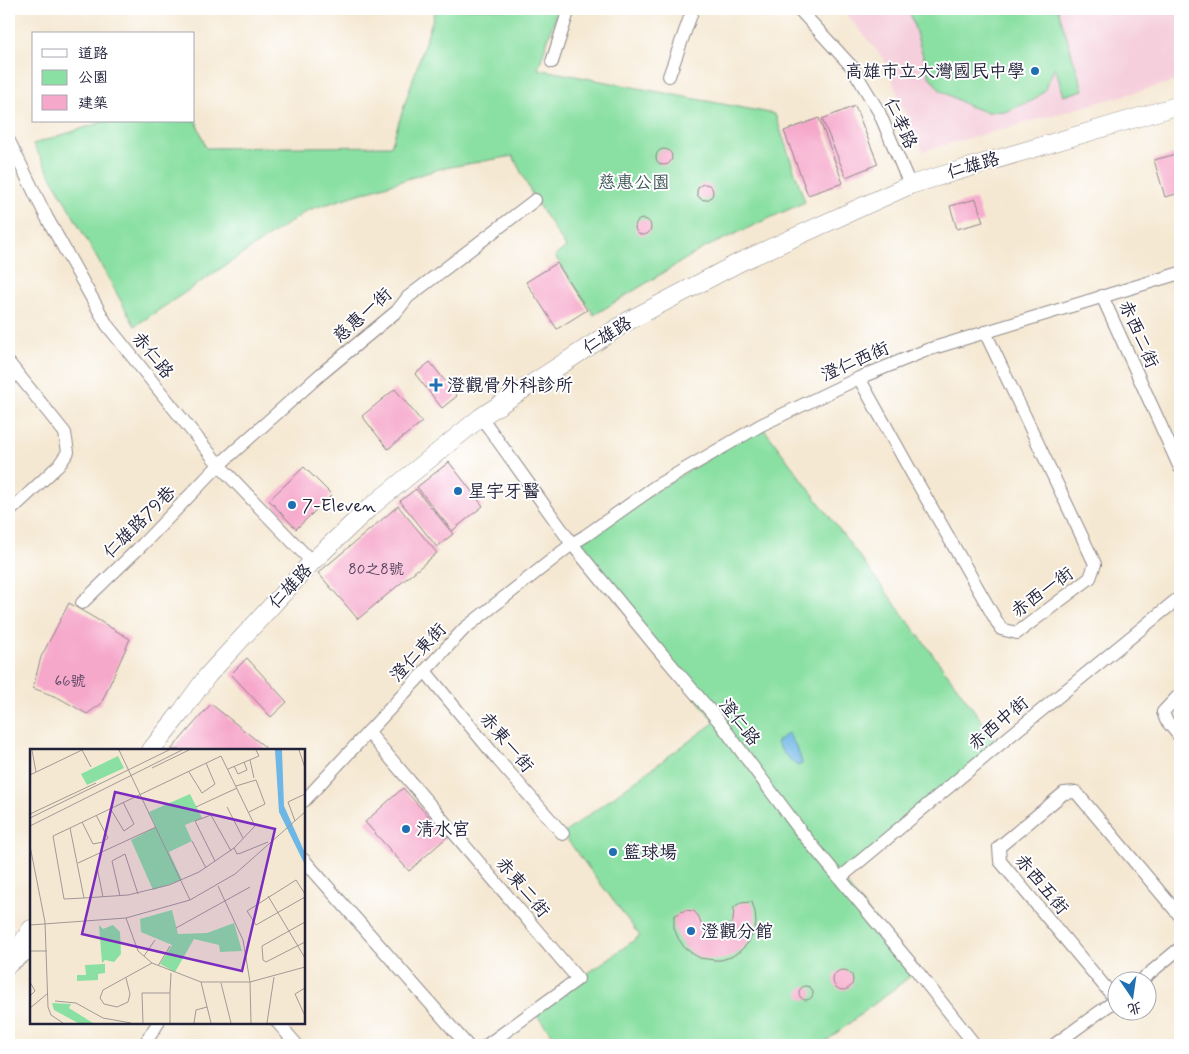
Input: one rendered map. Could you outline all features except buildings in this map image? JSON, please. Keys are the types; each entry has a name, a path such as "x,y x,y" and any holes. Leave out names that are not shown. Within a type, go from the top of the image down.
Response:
{"street":[{"path":"552,62 569,9"},
{"path":"669,76 692,9"},
{"name":"仁孝路","path":"799,9 852,67 879,112 910,185"},
{"name":"仁雄路","path":"152,749 208,675 312,562 368,510 481,417 628,320 740,262 910,185 1180,105"},
{"name":"赤仁路","path":"9,141 47,218 107,325 219,465 312,562"},
{"name":"慈惠一街","path":"219,465 321,374 397,311 408,297 535,200"},
{"name":"澄仁西街","path":"572,544 656,486 745,434 859,378 927,350 1180,273"},
{"name":"赤西二街","path":"1102,296 1180,468"},
{"name":"赤西一街","path":"859,378 1001,630 1017,633 1090,578 1095,564 984,332"},
{"path":"9,363 65,433 68,452 59,465 9,512"},
{"name":"澄仁路","path":"481,417 572,544 718,720 786,812 975,1045"},
{"name":"仁雄路79巷","path":"82,603 143,544 219,465"},
{"name":"澄仁東街","path":"305,800 464,629 572,544"},
{"name":"赤西中街","path":"840,878 1180,597"},
{"name":"赤東一街","path":"425,672 563,834"},
{"path":"1180,694 1163,712 1166,720 1180,738"},
{"name":"赤東二街","path":"368,732 578,979 487,1045"},
{"name":"赤西五街","path":"1106,988 1000,861 999,847 1064,793 1076,792 1180,916"},
{"path":"305,861 467,1045"},
{"path":"9,965 30,931"},
{"path":"1151,972 1180,948"},
{"path":"9,965 30,952"},
{"path":"1054,1045 1106,1007"},
{"path":"144,1045 157,1024"},
{"path":"279,1024 297,1045"}],"shaded area":[{"name":"高雄市立大灣國民中學","path":"842,9 1180,9 1180,80 923,151 901,104 886,62"}],"green space":[{"name":"慈惠公園","path":"436,9 558,9 538,69 775,114 805,202 702,249 594,315 555,256 566,247 535,200 513,156 439,169 308,210 135,326 33,144 103,122 195,122 195,118 206,148 391,146"},
{"path":"909,9 1058,9 1083,90 1064,96 1055,67 1044,91 1034,100 1007,111 986,112 968,106 940,90 929,76"},
{"path":"761,425 999,745 841,878 917,971 821,1045 561,1045 534,1012 640,936 563,834 715,722 572,544"}],"water":[{"path":"788,733 801,760 802,764 797,766 784,754 776,742"}],"place":[{"name":"高雄市立大灣國民中學","path":"1035,71"},
{"name":"澄觀骨外科診所","path":"436,385"},
{"name":"星宇牙醫","path":"458,491"},
{"name":"7-Eleven","path":"292,505"},
{"name":"清水宮","path":"406,829"},
{"name":"籃球場","path":"613,852"},
{"name":"澄觀分館","path":"691,931"}]}
